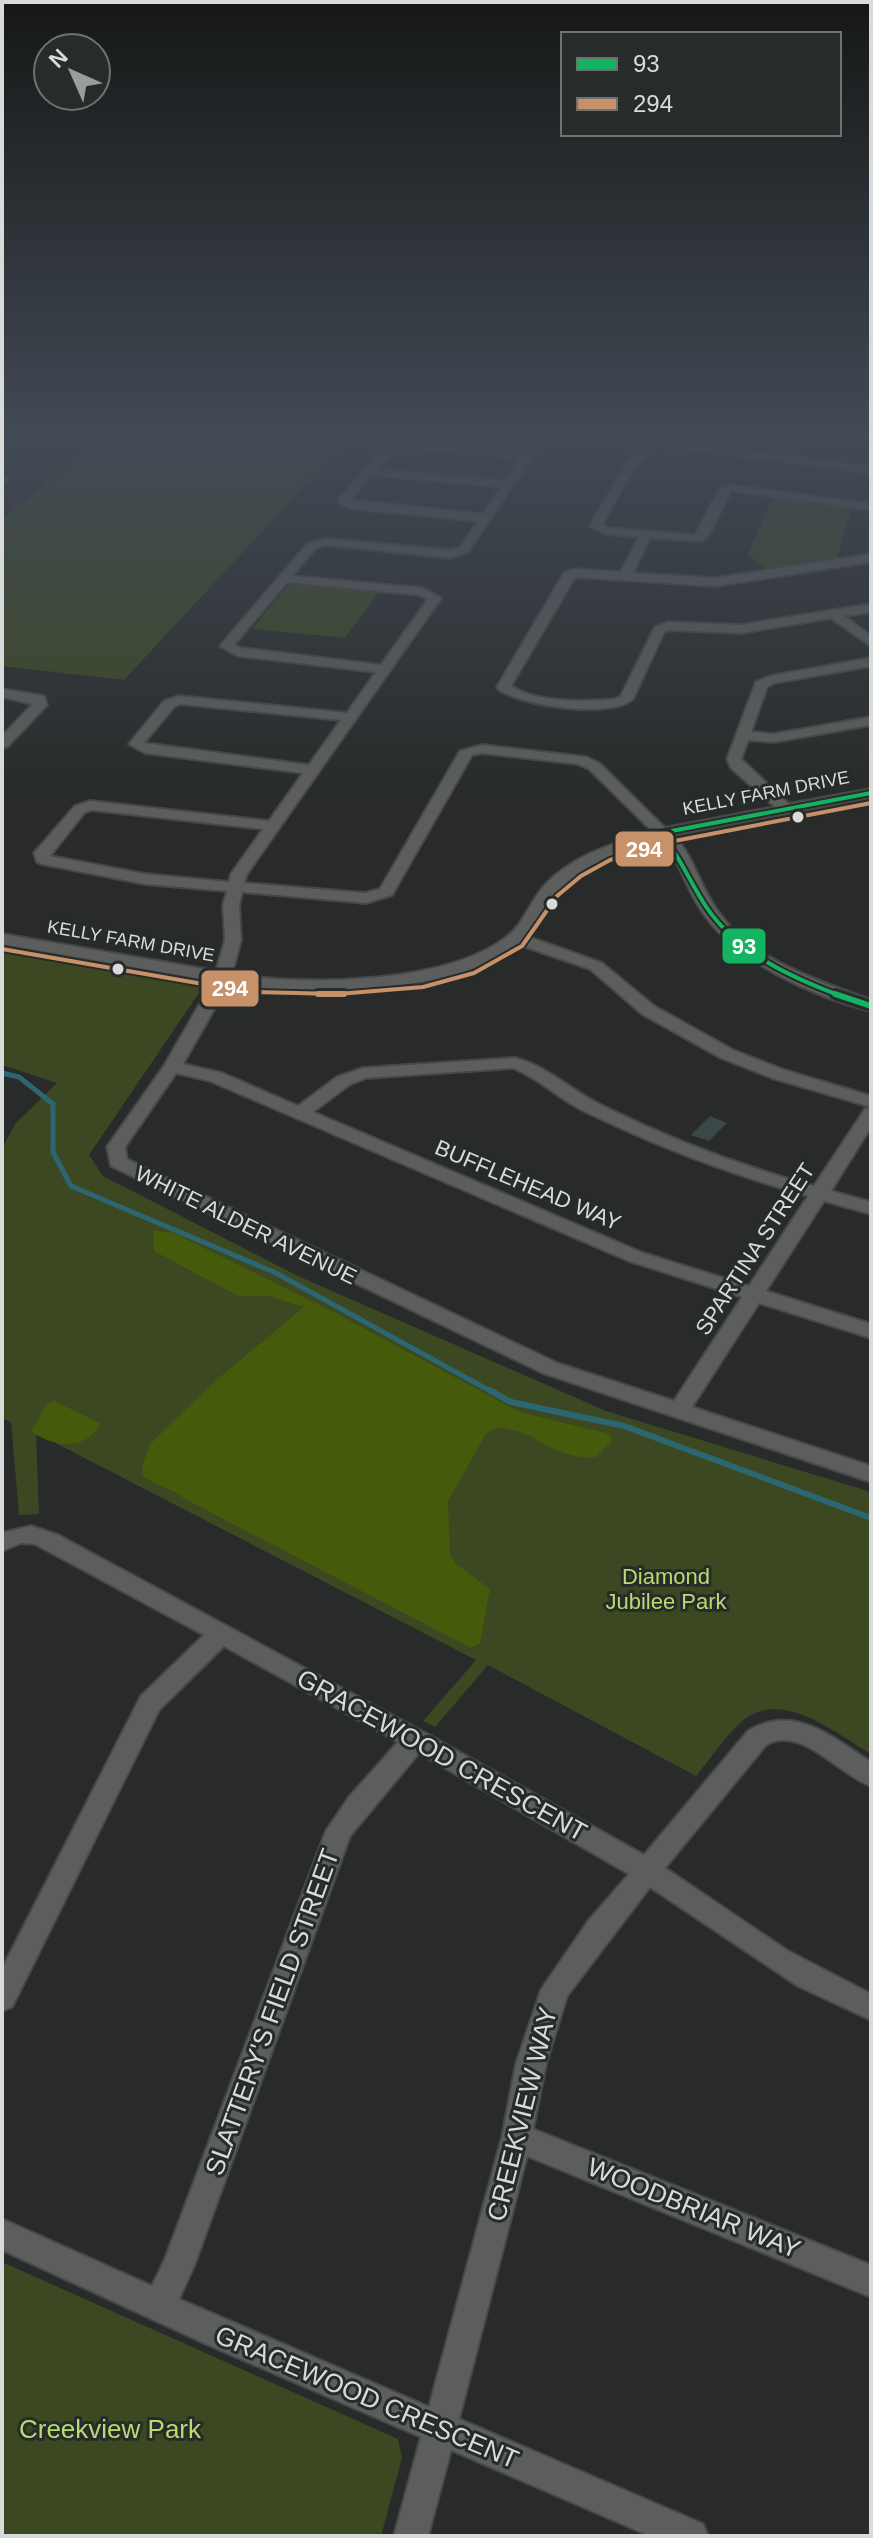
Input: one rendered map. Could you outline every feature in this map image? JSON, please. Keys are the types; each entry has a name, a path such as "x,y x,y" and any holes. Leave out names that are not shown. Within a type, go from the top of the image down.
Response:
{"street":[{"path":"298,557 226,646 230,650 383,669"},
{"path":"626,575 635,557"},
{"path":"871,558 715,582 582,571 568,576 504,687 507,692 531,698 621,704 659,630 683,626 728,630 871,608"},
{"name":"WHITE ALDER AVENUE","path":"281,578 433,595 434,601 239,874 231,905 233,940 224,978 172,1067 116,1147 118,1162 524,1357 574,1378 871,1474"},
{"path":"833,614 871,642"},
{"path":"786,809 736,765 734,759 761,685 770,680 871,662"},
{"path":"2,693 39,699 40,705 2,744"},
{"path":"313,770 145,749 136,744 169,704 179,700 351,717"},
{"path":"743,735 774,738 871,721"},
{"path":"275,826 90,805 80,809 42,853 42,859 47,863 145,879 366,898 381,896 464,753 475,749 588,762 661,833 686,864 709,911 733,940 797,978 871,1006"},
{"name":"KELLY FARM DRIVE","path":"2,939 224,978 296,985 421,977 470,964 516,938 550,889 575,868 606,851 661,833 871,793"},
{"path":"516,938 596,966 648,1010 727,1054 778,1074 871,1102"},
{"path":"300,1113 343,1081 363,1073 515,1063 530,1069 580,1102 656,1139 742,1172 871,1208"},
{"name":"BUFFLEHEAD WAY","path":"172,1067 216,1077 636,1257 871,1331"},
{"name":"SPARTINA STREET","path":"679,1411 871,1113"},
{"name":"GRACEWOOD CRESCENT","path":"2,1543 15,1535 39,1535 222,1633 648,1871 732,1930 832,1992 871,2007"},
{"path":"2,1998 150,1703 222,1633"},
{"name":"CREEKVIEW WAY","path":"411,2536 517,2137 531,2064 555,1990 757,1738 779,1728 794,1731 871,1775"},
{"name":"SLATTERY'S FIELD STREET","path":"160,2304 178,2266 339,1831 415,1740"},
{"name":"WOODBRIAR WAY","path":"517,2137 871,2281"},
{"name":"GRACEWOOD CRESCENT","path":"2,2234 160,2304 215,2332 691,2536"}],"green space":[{"path":"2,557 238,557 124,680 2,666"},
{"path":"750,557 837,557 836,561 768,571"},
{"path":"290,583 379,592 345,638 252,629"},
{"name":"Diamond Jubilee Park","path":"2,951 203,987 89,1155 103,1176 298,1276 606,1411 871,1492 871,1754 807,1717 772,1709 756,1713 740,1723 696,1776 488,1665 435,1727 423,1721 476,1660 36,1433 39,1514 19,1515 11,1422 2,1418 2,1148 16,1123 57,1083 2,1065"},
{"path":"153,1230 174,1233 326,1308 520,1412 610,1434 612,1441 596,1457 578,1457 526,1434 498,1427 486,1434 448,1501 450,1555 455,1563 490,1589 480,1643 471,1648 143,1476 142,1467 150,1444 214,1382 304,1307 268,1296 238,1296 154,1251"},
{"path":"54,1401 100,1423 87,1439 68,1444 49,1441 31,1431 47,1404"},
{"name":"Creekview Park","path":"2,2262 398,2439 402,2458 381,2536 2,2536"}],"building":[{"path":"710,1116 727,1123 709,1141 691,1135"}],"waterway":[{"path":"2,1073 19,1077 53,1104 53,1152 71,1186 276,1273 492,1392"},
{"path":"489,1390 511,1402 624,1426 871,1518"}],"transit line":[{"name":"93","path":"661,833 871,793"},
{"name":"294","path":"2,949 249,992 338,994 423,987 474,973 522,946 557,896 581,876 610,860 664,843 871,803"},
{"name":"93","path":"661,833 675,851 709,911 743,945 782,971 871,1006"}]}
